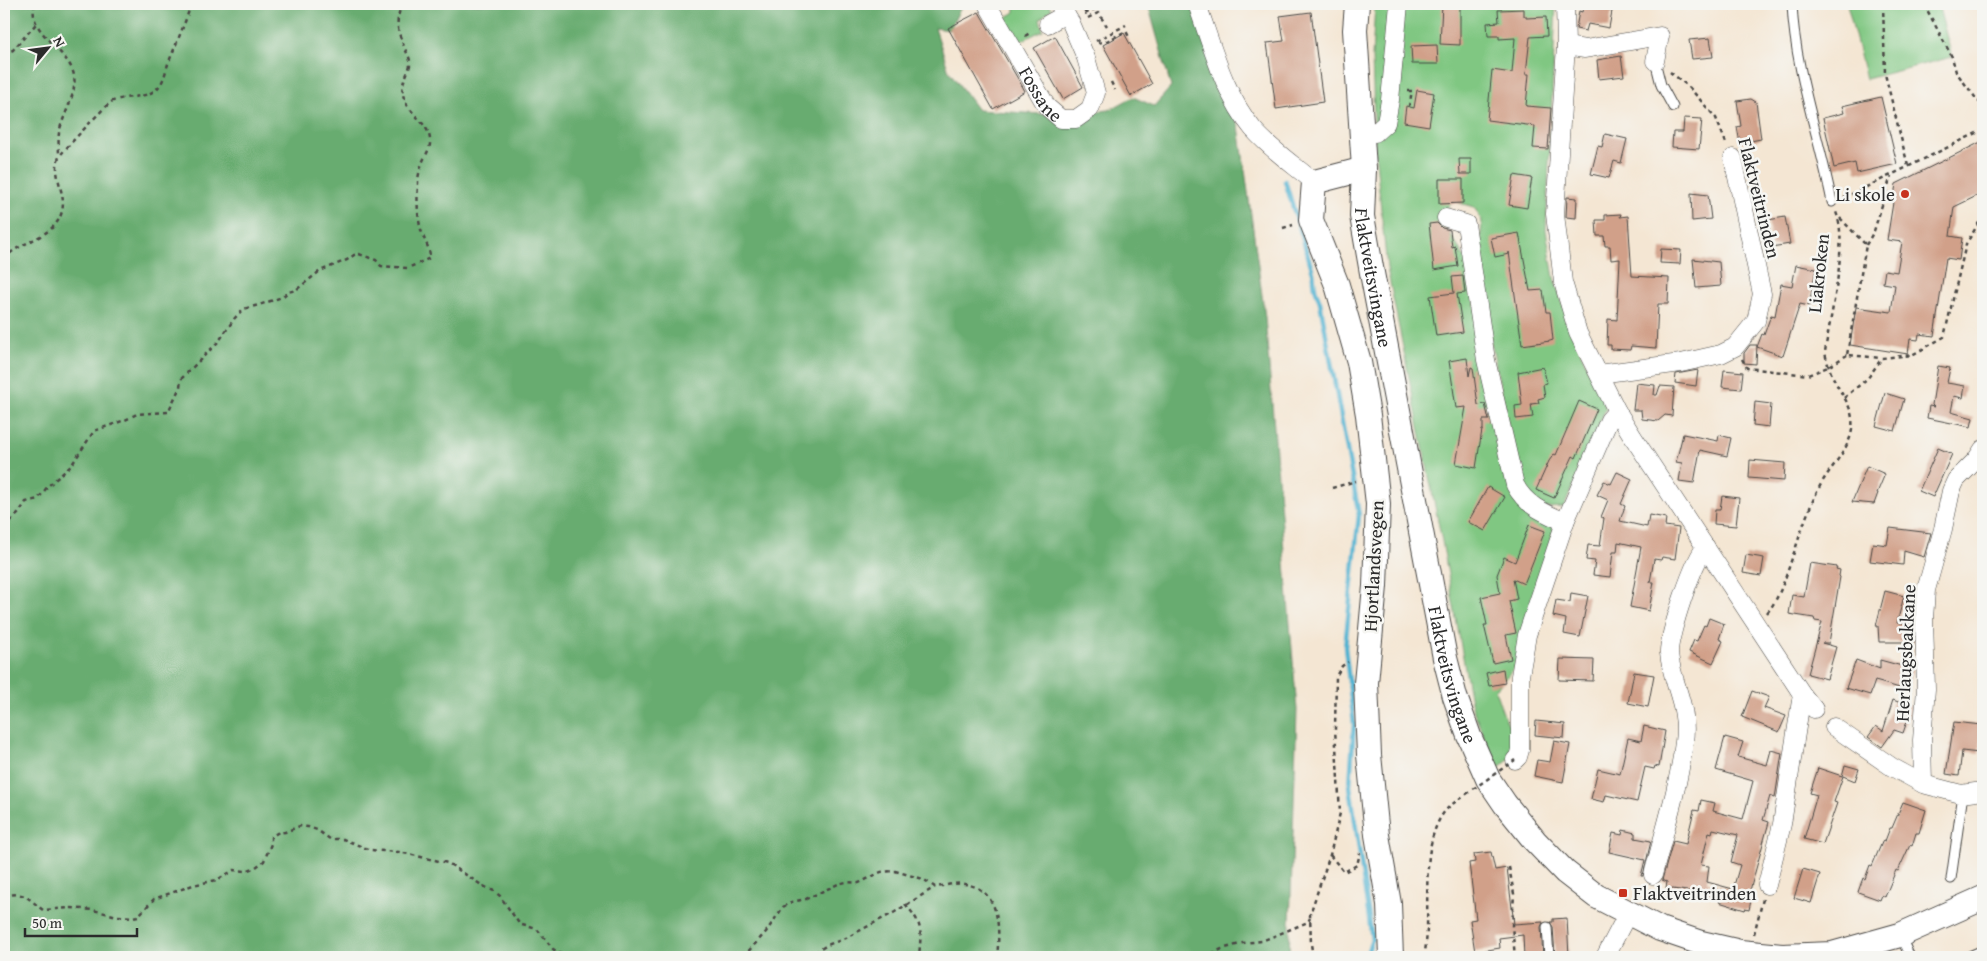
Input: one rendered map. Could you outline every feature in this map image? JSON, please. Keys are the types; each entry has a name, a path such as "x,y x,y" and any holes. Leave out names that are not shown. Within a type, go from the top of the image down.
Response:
{"main road":[{"name":"Flaktveitsvingane","path":"1357,4 1355,30 1364,169 1362,216 1445,658 1454,697 1488,779 1505,804 1529,834 1565,872 1596,896 1634,917 1679,936 1701,943 1750,953 1782,956 1832,954 1900,934 1983,898"},
{"path":"1314,182 1364,169"},
{"name":"Hjortlandsvegen","path":"1314,182 1311,220 1339,293 1359,362 1368,415 1378,504 1366,683 1369,754 1377,835 1389,904 1391,957"}],"street":[{"name":"Fossane","path":"987,4 1047,107 1061,119 1076,119 1090,109 1096,93 1071,15"},
{"path":"1197,4 1218,64 1234,102 1254,129 1314,182"},
{"path":"1375,134 1386,123 1399,4"},
{"path":"1565,4 1566,46 1555,214 1563,282 1578,333 1617,411 1756,626 1814,709"},
{"path":"1048,24 1071,15"},
{"path":"1566,46 1585,49 1660,36 1655,60"},
{"name":"Flaktveitrinden","path":"1599,374 1682,363 1721,354 1735,347 1756,321 1762,294 1733,158"},
{"path":"1446,218 1466,224 1486,360 1515,485 1520,494 1535,508 1565,522"},
{"path":"1515,760 1520,750 1522,659 1536,604 1565,522 1609,420 1617,411"},
{"name":"Herlaugsbakkane","path":"1923,784 1922,740 1926,689 1924,619 1926,590 1943,529 1951,491 1956,480 1976,460 1983,449"},
{"path":"1653,875 1681,762 1686,726 1683,704 1671,665 1669,645 1689,580 1697,561 1706,547"},
{"path":"1767,885 1782,824 1802,694"},
{"path":"1834,727 1892,767 1923,784 1963,794 1983,791"},
{"path":"1605,957 1634,917"}],"lane":[{"path":"1792,4 1794,31 1805,92 1823,158 1832,202"},
{"path":"1655,60 1661,85 1673,107"},
{"path":"1951,879 1963,794"},
{"path":"1547,927 1549,957"},
{"path":"1900,934 1910,957"},
{"path":"1967,957 1983,950"}],"path":[{"path":"4,259 10,251 20,245 40,238 51,229 60,217 62,202 57,176 59,133 74,85 72,69 36,24 33,9 35,4"},
{"path":"59,157 110,102 148,94 160,86 191,4"},
{"path":"4,527 18,514 26,502 38,499 48,486 70,466 94,431 126,420 137,414 168,412 180,387 181,379 194,364 220,341 234,318 243,309 282,297 288,292 296,290 320,271 347,260 354,255 358,254 376,260 381,266 408,268 430,258 430,249 422,234 419,220 418,184 419,171 429,150 430,140 423,125 404,100 402,89 405,75 410,66 410,59 397,26 402,4"},
{"path":"1071,15 1104,4"},
{"path":"1882,4 1885,74 1908,166"},
{"path":"1924,4 1952,57 1956,72 1978,101 1983,104"},
{"path":"1071,15 1098,13 1106,26"},
{"path":"4,54 13,50 36,24"},
{"path":"1096,42 1126,26"},
{"path":"1091,46 1107,41 1126,31 1130,39"},
{"name":"Flaktveitrinden","path":"1655,60 1688,86 1716,118 1733,158"},
{"path":"1110,81 1115,90"},
{"path":"1832,202 1843,199 1983,130"},
{"path":"1847,355 1866,245 1874,231 1891,176"},
{"name":"Liakroken","path":"1756,626 1773,606 1818,488 1850,440 1852,419 1844,398 1828,367 1825,352 1840,244 1840,222 1832,202"},
{"path":"1735,347 1747,368 1808,375 1828,367 1847,355 1882,358 1912,355 1944,337 1966,244 1983,216"},
{"path":"1840,218 1866,245"},
{"path":"1844,398 1868,378 1882,358"},
{"path":"1332,488 1374,476"},
{"path":"1204,957 1243,943 1262,941 1308,922 1316,892 1330,855 1340,813 1335,702 1336,676 1342,666"},
{"path":"1424,957 1427,943 1428,877 1432,837 1445,811 1515,760"},
{"path":"4,896 15,893 25,895 43,910 71,908 93,910 133,918 138,916 154,899 194,885 216,880 234,870 246,871 256,867 264,861 271,844 271,837 277,832 285,832 300,826 317,830 330,839 343,839 370,850 399,852 448,863 482,886 494,891 500,896 518,922 537,929 553,949 564,957"},
{"path":"1330,855 1344,872 1357,865 1363,844 1377,835"},
{"path":"1510,867 1514,894 1512,926 1516,957"},
{"path":"743,957 766,932 783,907 791,902 806,899 838,884 846,882 859,883 881,872 895,871 923,879 934,887"},
{"path":"1634,917 1653,875"},
{"path":"808,957 827,944 844,939 895,912 934,887 965,884 986,893 994,904 999,939 997,957"},
{"path":"1750,953 1767,885"},
{"path":"905,904 917,917 921,927 919,957"},
{"path":"1310,914 1313,957"}],"green space":[{"path":"4,4 963,4 949,30 935,28 949,71 978,110 1058,115 1109,110 1133,97 1154,106 1171,87 1148,4 1204,4 1211,48 1239,126 1265,317 1297,710 1289,957 4,957"},
{"path":"1019,4 1048,4 1052,9 1040,19 1043,30 1015,44 1002,20 1015,12 1015,6"},
{"path":"1375,4 1556,4 1546,230 1554,278 1573,335 1606,408 1564,507 1545,508 1522,492 1478,279 1482,221 1474,207 1452,201 1441,218 1467,262 1509,485 1540,518 1554,528 1514,669 1495,690 1504,716 1513,733 1513,755 1497,769 1472,707 1442,541 1387,268 1375,151 1372,57"},
{"path":"1847,4 1938,4 1952,57 1866,79"}],"building":[{"path":"1442,4 1460,4 1460,45 1440,44"},
{"path":"1584,4 1610,4 1609,10 1612,11 1609,28 1588,24 1586,31 1576,29 1579,11 1582,12"},
{"path":"1524,9 1524,16 1526,18 1546,17 1547,36 1530,37 1526,74 1529,74 1526,106 1551,108 1548,149 1533,148 1535,126 1487,120 1492,70 1512,73 1515,38 1499,39 1499,36 1488,36 1487,23 1499,22 1498,10"},
{"path":"979,12 1025,91 993,109 948,28"},
{"path":"1311,12 1323,102 1276,109 1267,43 1284,41 1280,16"},
{"path":"1124,33 1152,84 1131,96 1103,45"},
{"path":"1055,36 1083,87 1063,99 1034,48"},
{"path":"1710,38 1713,57 1692,59 1689,40"},
{"path":"1437,45 1438,64 1412,64 1411,46"},
{"path":"1621,56 1624,76 1599,79 1597,60"},
{"path":"1417,90 1434,93 1429,126 1404,122 1406,106 1414,108"},
{"path":"1881,97 1897,164 1857,173 1855,163 1834,168 1823,118 1844,113 1842,106"},
{"path":"1751,99 1756,102 1761,139 1740,143 1737,127 1741,126 1737,101"},
{"path":"1684,118 1702,119 1699,149 1672,147 1673,132 1683,132"},
{"path":"1605,134 1627,139 1621,163 1614,161 1609,178 1591,174 1598,146 1602,147"},
{"path":"1983,141 1983,193 1954,207 1950,236 1962,238 1959,260 1946,258 1934,336 1919,334 1918,340 1910,339 1908,354 1850,345 1856,307 1891,312 1895,285 1883,283 1885,270 1897,272 1902,242 1887,240 1896,184"},
{"path":"1459,159 1471,159 1471,174 1460,174"},
{"path":"1514,175 1532,178 1527,208 1509,205"},
{"path":"1439,179 1463,179 1463,203 1439,204"},
{"path":"1691,193 1708,195 1711,219 1692,221"},
{"path":"1567,197 1577,198 1576,218 1566,217"},
{"path":"1621,214 1620,217 1628,216 1632,276 1669,278 1668,304 1658,304 1656,348 1631,346 1630,350 1611,349 1611,345 1607,345 1608,319 1617,320 1620,259 1611,260 1610,246 1605,246 1604,236 1597,236 1596,220 1605,220 1605,215"},
{"path":"1785,217 1790,244 1771,247 1768,220"},
{"path":"1437,223 1442,228 1450,230 1452,247 1455,246 1458,266 1434,270 1429,224"},
{"path":"1519,233 1530,291 1543,290 1546,312 1550,312 1553,340 1550,341 1522,345 1509,252 1509,254 1495,257 1491,238"},
{"path":"1661,249 1681,250 1680,264 1660,263"},
{"path":"1693,259 1719,262 1721,286 1696,288"},
{"path":"1796,265 1816,269 1809,306 1800,304 1783,356 1757,347 1762,334 1764,335 1771,315 1775,316 1781,284 1792,286"},
{"path":"1463,276 1465,293 1457,294 1463,332 1436,336 1430,296 1454,293 1452,277"},
{"path":"1750,345 1757,345 1756,364 1744,363 1744,353"},
{"path":"1467,358 1469,376 1471,367 1473,368 1478,405 1485,404 1489,420 1483,420 1476,468 1456,464 1466,407 1456,408 1449,361"},
{"path":"1938,366 1950,368 1947,383 1965,386 1963,398 1954,396 1951,412 1973,418 1971,427 1927,418 1929,406 1934,407 1932,405"},
{"path":"1543,367 1547,383 1543,384 1545,397 1538,399 1539,403 1531,404 1533,417 1516,419 1515,406 1522,405 1518,372"},
{"path":"1698,370 1696,386 1675,383 1676,374"},
{"path":"1724,370 1743,372 1741,389 1722,387"},
{"path":"1636,383 1655,385 1654,395 1657,395 1660,386 1674,387 1672,416 1665,415 1658,421 1642,419 1641,410 1633,410"},
{"path":"1885,393 1904,399 1895,431 1876,426"},
{"path":"1579,401 1597,409 1576,458 1573,456 1554,498 1536,490 1549,461 1554,454 1556,455"},
{"path":"1755,402 1771,404 1769,427 1753,425"},
{"path":"1683,434 1718,441 1719,435 1731,438 1727,456 1700,450 1694,483 1679,481 1682,463 1676,462"},
{"path":"1938,448 1952,454 1933,497 1919,491"},
{"path":"1750,460 1785,463 1784,481 1749,478"},
{"path":"1867,466 1885,474 1874,504 1852,502"},
{"path":"1617,472 1632,479 1621,504 1625,506 1620,521 1647,527 1649,515 1666,518 1665,526 1679,528 1675,559 1662,557 1661,560 1654,559 1650,582 1654,582 1649,611 1630,607 1641,547 1618,542 1617,552 1613,552 1610,577 1593,575 1595,561 1586,560 1588,545 1600,546 1604,518 1601,517 1608,500 1597,495 1604,481 1611,484"},
{"path":"1488,487 1505,497 1485,531 1468,522"},
{"path":"1722,496 1739,498 1736,526 1714,524 1715,510 1720,510"},
{"path":"1529,525 1545,531 1524,584 1513,579 1517,599 1509,601 1516,633 1506,635 1511,659 1493,663 1484,625 1487,625 1481,597 1500,593 1497,575 1504,557 1515,562"},
{"path":"1890,528 1931,533 1924,557 1904,551 1903,565 1870,561 1873,543 1887,545"},
{"path":"1746,555 1764,558 1761,576 1743,573"},
{"path":"1810,563 1837,567 1836,569 1840,570 1829,643 1822,643 1836,647 1827,679 1808,674 1822,622 1815,621 1814,618 1789,614 1792,595 1804,597"},
{"path":"1885,591 1904,596 1897,623 1913,623 1914,642 1879,642 1878,626 1876,626"},
{"path":"1571,593 1588,596 1580,637 1564,634 1566,619 1553,616 1556,600 1570,602"},
{"path":"1709,618 1724,624 1719,639 1723,641 1713,663 1689,652 1694,640 1697,641"},
{"path":"1560,659 1594,660 1593,681 1559,680"},
{"path":"1856,660 1880,669 1880,660 1913,669 1907,690 1875,681 1870,695 1846,688"},
{"path":"1503,669 1505,683 1489,686 1486,673"},
{"path":"1634,672 1654,675 1648,707 1628,703"},
{"path":"1752,691 1769,697 1764,708 1786,716 1779,732 1742,717"},
{"path":"1893,700 1912,707 1903,733 1894,730 1882,747 1868,737 1876,726 1883,731"},
{"path":"1536,721 1565,724 1564,738 1535,735"},
{"path":"1954,722 1982,725 1979,753 1962,751 1959,776 1946,774"},
{"path":"1644,726 1665,731 1659,767 1655,766 1654,769 1645,767 1637,802 1606,795 1604,802 1591,799 1598,769 1620,774 1628,738 1641,741"},
{"path":"1725,737 1743,742 1738,757 1767,765 1771,750 1782,753 1775,798 1770,796 1763,820 1769,822 1749,894 1752,895 1749,910 1719,902 1721,896 1666,888 1667,882 1662,880 1673,841 1686,844 1694,810 1699,811 1701,800 1715,803 1713,811 1743,819 1753,781 1716,770","holes":["1713,829 1738,835 1731,862 1740,865 1733,889 1707,882 1709,866 1701,865 1709,832 1712,833"]},
{"path":"1554,741 1570,744 1563,782 1534,776 1537,760 1550,762"},
{"path":"1845,765 1859,769 1855,781 1843,776 1834,802 1837,803 1823,844 1804,839 1817,795 1810,793 1818,768 1842,776"},
{"path":"1903,802 1926,810 1919,833 1916,833 1912,846 1910,845 1898,871 1896,870 1885,897 1882,895 1880,900 1858,892 1863,878 1865,879 1870,865 1872,866 1883,840 1885,841 1890,828 1892,828"},
{"path":"1623,830 1635,833 1635,838 1651,841 1643,876 1641,876 1645,860 1609,852 1613,833 1622,835"},
{"path":"1491,852 1495,870 1507,868 1514,924 1543,922 1541,927 1543,957 1524,957 1523,935 1499,938 1500,948 1475,952 1470,920 1476,919 1469,863 1475,862 1474,854"},
{"path":"1803,869 1820,874 1811,903 1794,898"},
{"path":"1567,918 1569,957 1555,957 1553,927 1550,922 1553,922 1553,919"}],"waterway":[{"path":"1285,181 1313,272 1315,288 1320,302 1359,515 1345,647 1354,724 1350,786 1372,939 1366,957"}],"place":[{"name":"Li skole","path":"1905,194"},
{"name":"Flaktveitrinden","path":"1623,893"}]}
